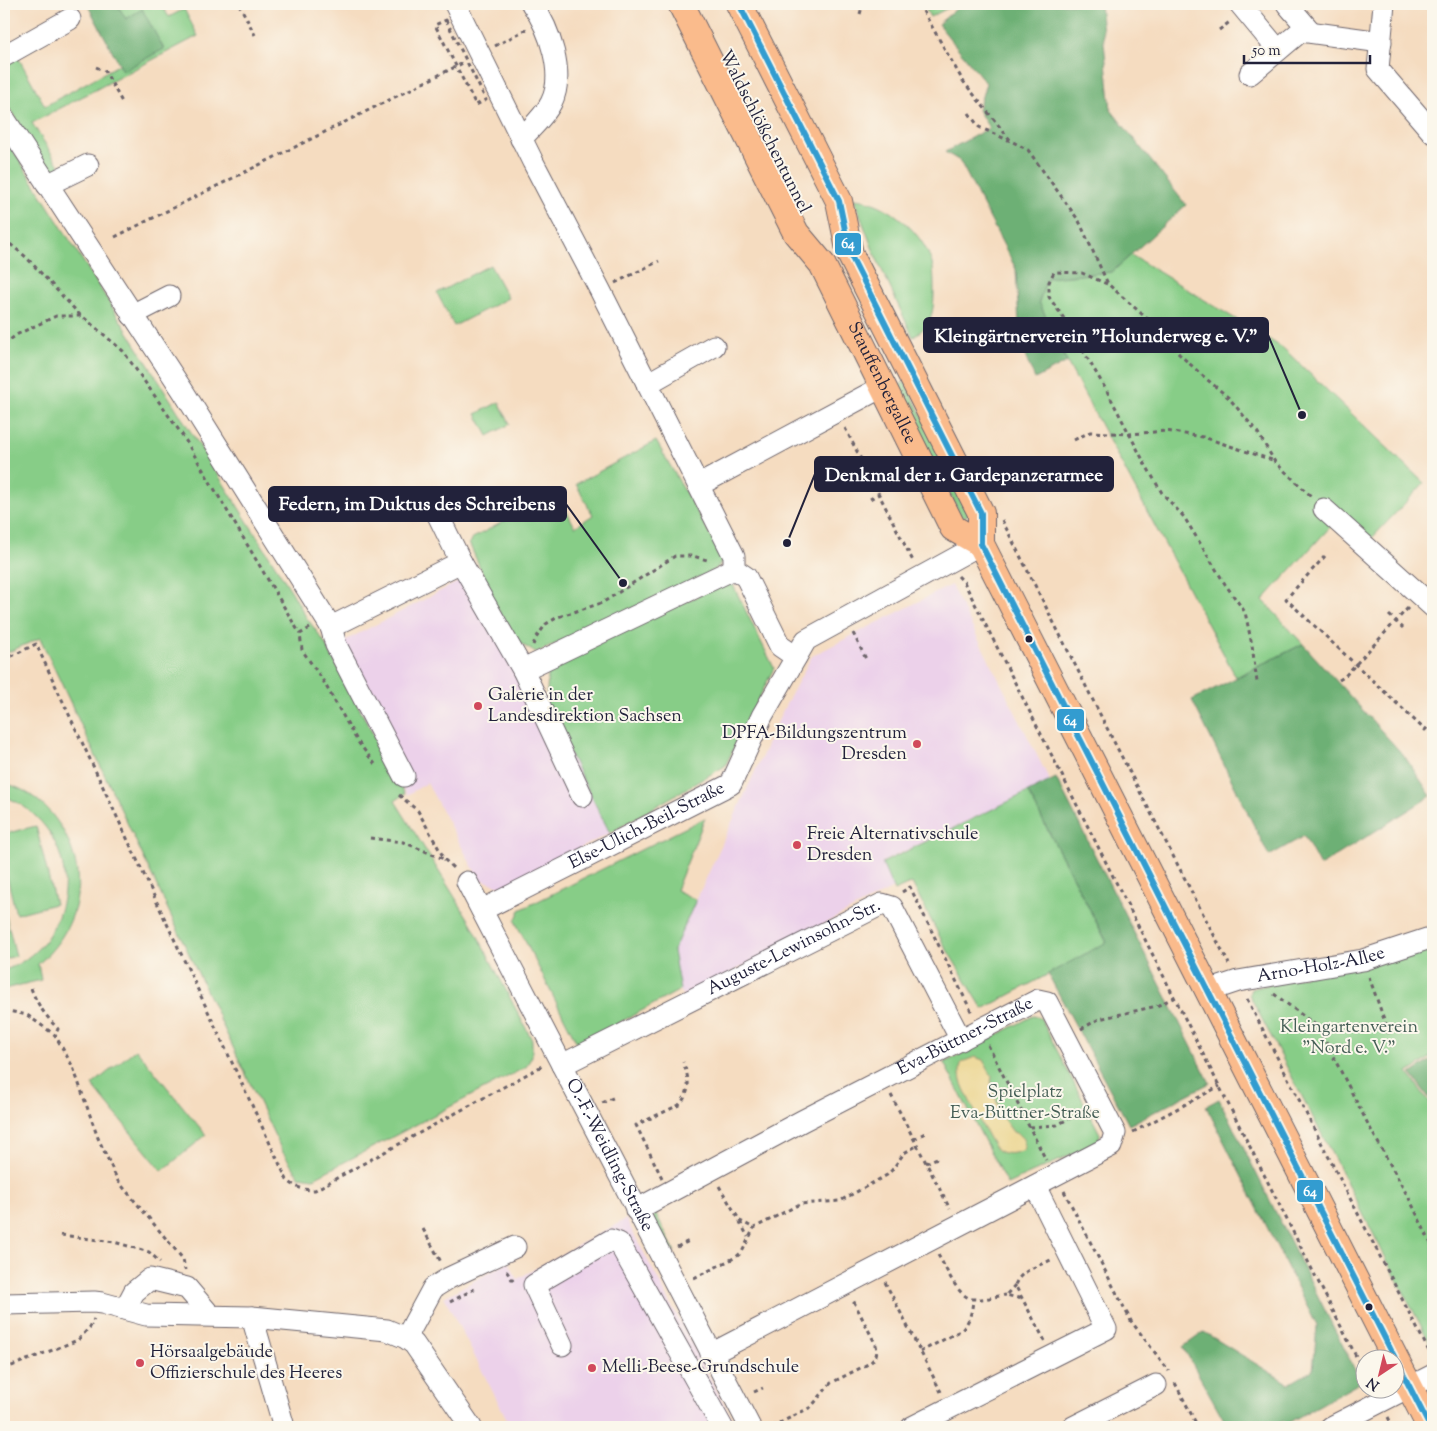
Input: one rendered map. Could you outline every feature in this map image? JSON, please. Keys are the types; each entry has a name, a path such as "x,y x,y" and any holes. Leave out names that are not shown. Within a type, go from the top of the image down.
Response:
{"main road":[{"name":"Stauffenbergallee","path":"681,4 796,233 822,264 953,528 981,544 981,513 850,254 839,200 739,4"},
{"name":"Waldschlößchentunnel","path":"700,4 810,224 822,264"},
{"name":"Waldschlößchentunnel","path":"722,4 825,211 850,254"},
{"path":"981,544 1430,1427"}],"street":[{"path":"455,4 473,58 521,139 600,290 734,556 734,569"},
{"path":"1240,4 1278,50"},
{"path":"1287,4 1311,32"},
{"path":"1384,4 1378,69 1433,133"},
{"path":"521,139 547,110 556,88 557,77 554,52 537,12"},
{"path":"4,56 70,19"},
{"path":"1250,74 1301,31 1381,42"},
{"path":"4,118 183,391 322,626 336,645 404,776"},
{"path":"47,185 88,166"},
{"path":"132,315 169,296"},
{"path":"648,384 714,346"},
{"path":"699,485 882,386"},
{"path":"432,503 461,562 523,670 582,796"},
{"path":"1324,509 1427,601"},
{"name":"Else-Ulich-Beil-Straße","path":"482,910 731,784 762,716 806,640 981,544"},
{"path":"322,626 461,562"},
{"path":"734,569 746,577 780,646 796,657"},
{"path":"523,670 734,569"},
{"name":"O.-F.-Weidling-Straße","path":"467,882 750,1427"},
{"name":"Auguste-Lewinsohn-Str.","path":"560,1062 887,905 961,1040"},
{"name":"Arno-Holz-Allee","path":"1208,991 1238,982 1363,960 1433,937"},
{"name":"Eva-Büttner-Straße","path":"636,1210 1038,1000 1047,1002 1115,1133 1111,1146"},
{"path":"711,1354 1111,1146"},
{"path":"912,1427 1053,1357 1106,1328 1035,1186"},
{"path":"562,1345 534,1284 611,1240 619,1243 722,1427"},
{"path":"406,1338 433,1288 449,1278 515,1246"},
{"path":"125,1309 134,1292 150,1279 187,1288 210,1315"},
{"path":"4,1304 102,1302 146,1315 252,1317 387,1330 406,1338 414,1344 470,1427"},
{"path":"252,1317 284,1427"},
{"path":"1341,1425 1433,1375"},
{"path":"1073,1427 1156,1385"}],"path":[{"path":"239,4 255,35"},
{"path":"860,14 863,4"},
{"path":"919,4 962,80 1011,141"},
{"path":"115,237 457,66 435,25 446,20 473,58 537,12"},
{"path":"1219,30 1228,23"},
{"path":"96,67 105,71 122,102"},
{"path":"969,112 980,127 1028,150 1080,221 1108,284"},
{"path":"4,239 26,257 82,316 123,351 183,436 300,634 302,650 322,679 358,742"},
{"path":"600,290 659,261"},
{"path":"1257,682 1245,612 1225,584 1184,517 1162,493 1108,393 1065,320 1049,297 1049,282 1054,272 1082,273 1108,284 1160,330 1179,354 1202,376 1229,398 1258,432 1275,462 1324,509"},
{"path":"4,344 18,334 56,316 82,316"},
{"path":"845,427 921,577"},
{"path":"1074,440 1090,432 1130,434 1166,430 1204,437 1275,462"},
{"path":"870,499 879,494"},
{"path":"523,670 536,638 546,624 558,617 602,603 675,556 693,556 701,559"},
{"path":"1325,556 1286,599 1425,730 1433,721"},
{"path":"964,582 1354,1352"},
{"path":"1338,680 1344,677 1396,621 1427,601"},
{"path":"1389,615 1403,628"},
{"path":"845,618 867,661"},
{"path":"300,634 322,626"},
{"path":"1055,638 1060,636"},
{"path":"4,660 36,644 287,1180 294,1186 305,1190 315,1190 560,1062"},
{"path":"1110,736 1433,1360"},
{"path":"418,812 445,860 467,882"},
{"path":"370,838 403,842 445,860"},
{"path":"887,905 910,887 1049,1166 1056,1175 1131,1321"},
{"path":"1363,960 1390,1036"},
{"path":"1268,976 1274,994 1318,1027 1411,1202 1433,1248"},
{"path":"31,988 36,1003 45,1016 58,1029 55,1035"},
{"path":"1066,1037 1099,1019 1157,1006 1175,997"},
{"path":"4,1010 27,1015 55,1035 73,1066 98,1138 118,1181 184,1258 187,1288"},
{"path":"669,1192 636,1125 678,1105 683,1100 689,1079 683,1062"},
{"path":"884,1079 959,1225"},
{"path":"1111,1146 1126,1136 1220,1086"},
{"path":"602,1103 614,1097"},
{"path":"1030,1127 1057,1125 1099,1103"},
{"path":"914,1139 925,1133"},
{"path":"694,1279 742,1252 754,1228 800,1204 840,1201 887,1175 906,1150 918,1145"},
{"path":"926,1163 937,1158"},
{"path":"710,1170 748,1237"},
{"path":"740,1221 754,1228"},
{"path":"424,1229 449,1278"},
{"path":"61,1235 114,1242 149,1252 162,1264"},
{"path":"930,1240 960,1292 973,1300 1006,1295 1023,1299"},
{"path":"677,1247 689,1241"},
{"path":"1006,1295 1023,1273 1068,1252"},
{"path":"878,1268 950,1408"},
{"path":"504,1274 507,1272 515,1284 523,1288 534,1284"},
{"path":"772,1427 811,1407 831,1383 870,1363 878,1353 844,1284"},
{"path":"1015,1285 1053,1357"},
{"path":"450,1302 481,1286"},
{"path":"920,1352 962,1330 972,1310 973,1300"},
{"path":"4,1369 78,1340 90,1327 102,1302"},
{"path":"1332,1307 1338,1304"},
{"path":"754,1392 763,1388"},
{"path":"1390,1420 1393,1427"}],"shaded area":[{"path":"477,572 610,833 503,887 479,879 427,783 407,795 329,649"},
{"name":"DPFA-Bildungszentrum Dresden","path":"951,585 1050,781 882,862 893,888 684,997 680,990 673,951 784,708 812,656"},
{"name":"Melli-Beese-Grundschule","path":"626,1219 736,1427 511,1427 444,1297 509,1262 517,1279"}],"green space":[{"path":"87,4 117,4 126,19 142,9 164,49 123,71"},
{"path":"117,4 161,4 169,17 184,9 198,36 32,123 60,167 53,171 48,170 4,100 4,65 18,57 45,106 120,64 124,70 143,9 126,20"},
{"path":"923,4 948,4 950,7 930,17"},
{"path":"962,4 1100,4 1111,110 1186,205 1112,272 1047,278 1039,302 1067,362 1035,379 1020,344 1016,269 960,161 945,152 989,128 978,110 986,83 938,24"},
{"path":"4,136 306,617 323,640 405,794 395,801 471,923 532,1040 532,1056 526,1067 314,1178 299,1176 282,1151 40,638 4,654"},
{"path":"854,199 867,201 879,206 904,222 923,243 929,256 934,274 933,308 927,324 913,337 875,255"},
{"path":"1131,255 1283,348 1424,483 1371,539 1332,525 1263,600 1303,644 1236,677 1067,362 1039,302 1047,278 1112,272"},
{"path":"490,265 508,298 454,326 437,293"},
{"path":"905,382 971,513 962,518 896,387"},
{"path":"499,402 510,424 488,436 476,414"},
{"path":"656,441 721,554 723,561 715,570 536,653 518,642 490,597 483,574 469,543 472,541 471,539 557,493 575,527 593,515 576,484"},
{"path":"731,581 774,668 725,766 610,833 546,707 548,676 543,667"},
{"path":"1303,644 1405,757 1431,796 1320,866 1304,836 1269,856 1192,700"},
{"path":"1056,778 1210,1083 1129,1125 1048,974 1107,942 1028,792"},
{"path":"4,783 21,789 49,811 69,842 78,878 77,896 69,924 52,950 38,964 41,980 4,989 4,970 21,963 36,951 56,922 63,900 64,879 61,859 53,839 41,822 25,807 4,796"},
{"path":"1028,792 1107,943 983,1009 944,945 912,883 894,891 882,863"},
{"path":"705,818 676,890 696,900 673,951 680,990 578,1045 515,921 520,910"},
{"path":"36,826 55,904 16,914 4,864 4,834"},
{"path":"4,908 16,956 4,959"},
{"name":"Kleingartenverein \"Nord e. V.\"","path":"1433,945 1433,1056 1408,1073 1433,1107 1433,1349 1249,994 1251,989"},
{"name":"Spielplatz Eva-Büttner-Straße","path":"1033,1016 1040,1017 1100,1134 1098,1143 1007,1184 944,1063"},
{"path":"136,1049 206,1135 162,1171 92,1085"},
{"path":"1433,1059 1433,1103 1411,1074"},
{"path":"1219,1099 1354,1368 1354,1386 1286,1424 1283,1421 1272,1427 1228,1427 1183,1347 1204,1332 1289,1384 1313,1370 1317,1326 1206,1106"},
{"path":"654,1210 675,1252 668,1248 653,1221"}],"sand":[{"path":"975,1057 983,1060 992,1076 991,1084 1002,1117 1013,1132 1023,1139 1024,1150 1009,1154 998,1151 992,1144 971,1104 960,1076 962,1062"}],"transit line":[{"name":"64","path":"739,4 839,201 850,254 981,513 981,544 1430,1427"}],"place":[{"name":"Kleingärtnerverein \"Holunderweg e. V.\"","path":"1302,415"},
{"name":"Denkmal der 1. Gardepanzerarmee","path":"787,543"},
{"name":"Federn, im Duktus des Schreibens","path":"623,583"},
{"name":"Galerie in der Landesdirektion Sachsen","path":"478,706"},
{"name":"DPFA-Bildungszentrum Dresden","path":"917,744"},
{"name":"Freie Alternativschule Dresden","path":"797,845"},
{"name":"Hörsaalgebäude Offizierschule des Heeres","path":"140,1363"},
{"name":"Melli-Beese-Grundschule","path":"592,1368"}]}
